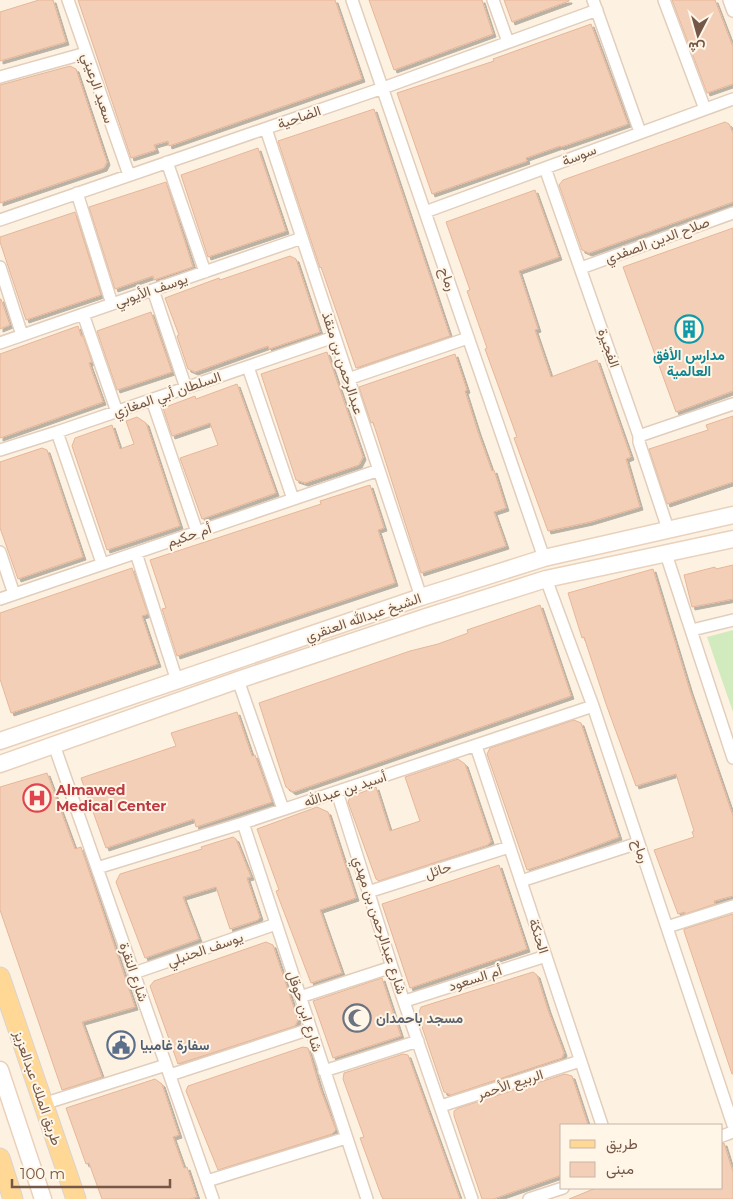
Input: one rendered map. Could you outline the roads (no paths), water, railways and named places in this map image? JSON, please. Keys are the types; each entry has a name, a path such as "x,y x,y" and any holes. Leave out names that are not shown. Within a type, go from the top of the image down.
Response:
{"main road":[{"name":"طريق الملك عبدالعزيز","path":"0,977 76,1199"},
{"path":"0,1158 10,1198"}],"street":[{"name":"سعيد الرعيني","path":"68,0 129,175"},
{"name":"رماح","path":"352,0 544,558"},
{"path":"493,0 508,42"},
{"path":"664,0 705,109"},
{"path":"729,0 733,11"},
{"path":"595,5 640,132"},
{"name":"الضاحية","path":"0,220 383,88 508,42 595,5"},
{"path":"0,77 86,53"},
{"name":"سوسة","path":"425,212 733,99"},
{"name":"عبدالرحمن بن منقذ","path":"266,129 421,597"},
{"path":"167,162 205,272"},
{"name":"الفجيرة","path":"545,168 639,436 639,442 668,529"},
{"path":"77,193 112,304"},
{"name":"صلاح الدين الصفدي","path":"581,268 733,213"},
{"name":"يوسف الأيوبي","path":"0,342 302,238"},
{"path":"0,267 22,335"},
{"path":"153,290 186,388"},
{"path":"83,314 116,412"},
{"name":"السلطان أبي المغازي","path":"0,450 334,337"},
{"path":"348,379 468,338"},
{"path":"248,367 293,499"},
{"path":"152,400 197,532"},
{"path":"639,436 733,404"},
{"path":"57,432 102,563"},
{"name":"أم حكيم","path":"0,599 379,470"},
{"name":"الشيخ عبدالله العنقري","path":"0,741 421,597 544,558 733,515"},
{"name":"الشيخ عبدالله العنقري","path":"0,764 238,680 546,579 733,539"},
{"path":"0,552 14,594"},
{"path":"136,553 177,681"},
{"path":"666,554 733,758"},
{"name":"رماح","path":"546,579 593,706 733,1124"},
{"path":"692,630 733,620"},
{"path":"238,680 282,808"},
{"name":"أسيد بن عبدالله","path":"97,868 337,792 593,706"},
{"name":"شارع النقرة","path":"54,745 213,1199"},
{"name":"الحنكة","path":"476,746 602,1124"},
{"name":"شارع عبدالرحمن بن مهدي","path":"337,792 392,967 472,1199"},
{"name":"شارع ابن حوقل","path":"243,822 367,1199"},
{"path":"521,881 638,843"},
{"name":"حائل","path":"368,892 509,847"},
{"path":"667,927 733,906"},
{"name":"يوسف الحنبلي","path":"134,973 276,924"},
{"name":"أم السعود","path":"405,1001 546,956"},
{"path":"300,997 392,967"},
{"path":"43,1104 168,1070 310,1028"},
{"path":"324,1071 418,1041"},
{"name":"الربيع الأحمر","path":"440,1106 580,1061"},
{"path":"0,1070 43,1199"},
{"path":"207,1181 346,1138"},
{"path":"529,1199 560,1189"}],"place":[{"name":"مدارس الأفق العالمية","path":"689,329"},
{"name":"Almawed Medical Center","path":"37,798"},
{"name":"مسجد باحمدان","path":"357,1018"},
{"name":"سفارة غامبيا","path":"121,1045"}]}
